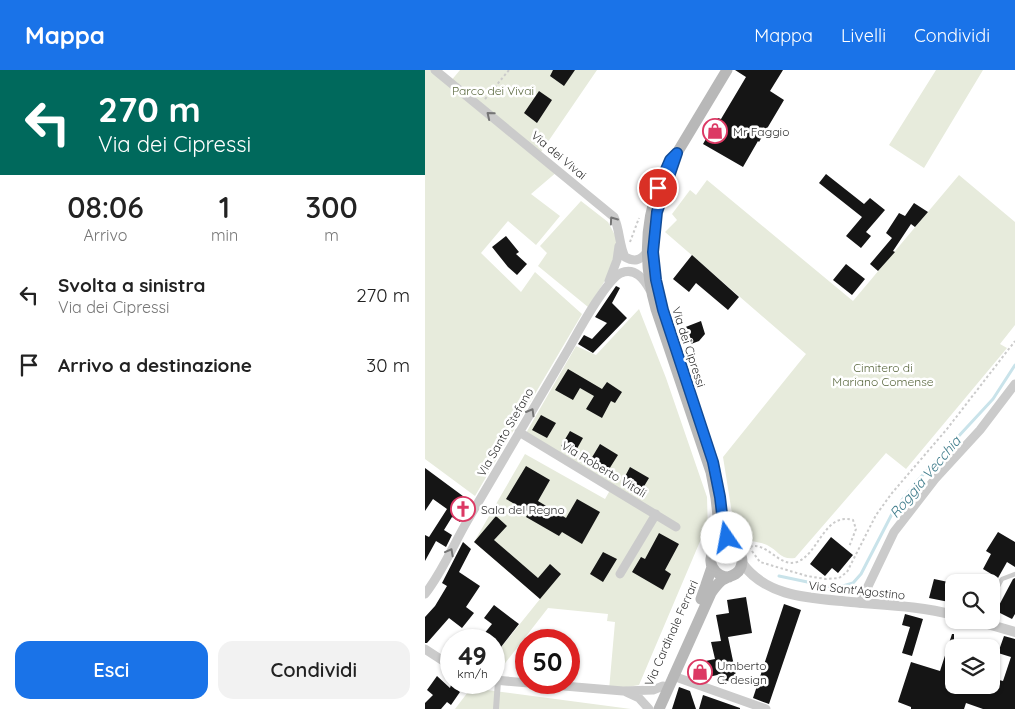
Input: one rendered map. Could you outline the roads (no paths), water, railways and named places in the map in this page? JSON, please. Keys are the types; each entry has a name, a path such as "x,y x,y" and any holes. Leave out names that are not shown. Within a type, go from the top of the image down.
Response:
{"main road":[{"name":"Via dei Cipressi","path":"727,70 677,153 657,212 653,252 656,280 663,310 713,462 724,531 741,548"},
{"name":"Via dei Cipressi","path":"677,153 670,160 656,193 647,252 651,292 711,472 719,530 715,551"},
{"path":"726,546 741,548 742,563 738,572 732,576 719,575 712,567 711,560 715,551 726,546"},
{"name":"Via Cardinale Ferrari","path":"651,709 703,595 712,567"},
{"name":"Via Cardinale Ferrari","path":"659,709 711,593 721,581 732,576"}],"street":[{"name":"Via dei Vivai","path":"435,70 614,217 619,227 625,257 631,260 642,259 647,252"},
{"name":"Via Santo Stefano","path":"425,594 435,581 519,432 608,284 617,260 621,242"},
{"name":"Via Santo Stefano","path":"608,284 621,273 633,272 642,278 651,292"},
{"path":"861,603 894,532 935,479 980,430 1015,384"},
{"name":"Via Roberto Vitali","path":"519,432 677,527"},
{"path":"620,574 656,514"},
{"path":"742,563 759,581"},
{"path":"732,576 759,581"},
{"name":"Via Sant'Agostino","path":"759,581 782,592 804,598 931,610 945,613"},
{"path":"1000,627 1015,632"},
{"path":"425,649 440,659"},
{"path":"673,676 766,709"},
{"path":"505,681 623,691 653,690 663,686"},
{"path":"623,691 637,697 651,709"},
{"path":"496,694 496,709"}],"lane":[{"path":"1000,583 1002,579 1015,574"}],"waterway":[{"name":"Roggia Vecchia","path":"779,576 836,588 853,583 861,574 894,510 919,479 993,399 1015,365"}],"place":[{"name":"Mr Faggio","path":"715,131"},
{"name":"Sala del Regno","path":"463,509"},
{"name":"Umberto C. design","path":"700,672"}],"park label":[{"name":"Parco dei Vivai","path":"493,90"},
{"name":"Cimitero di Mariano Comense","path":"883,374"}]}
